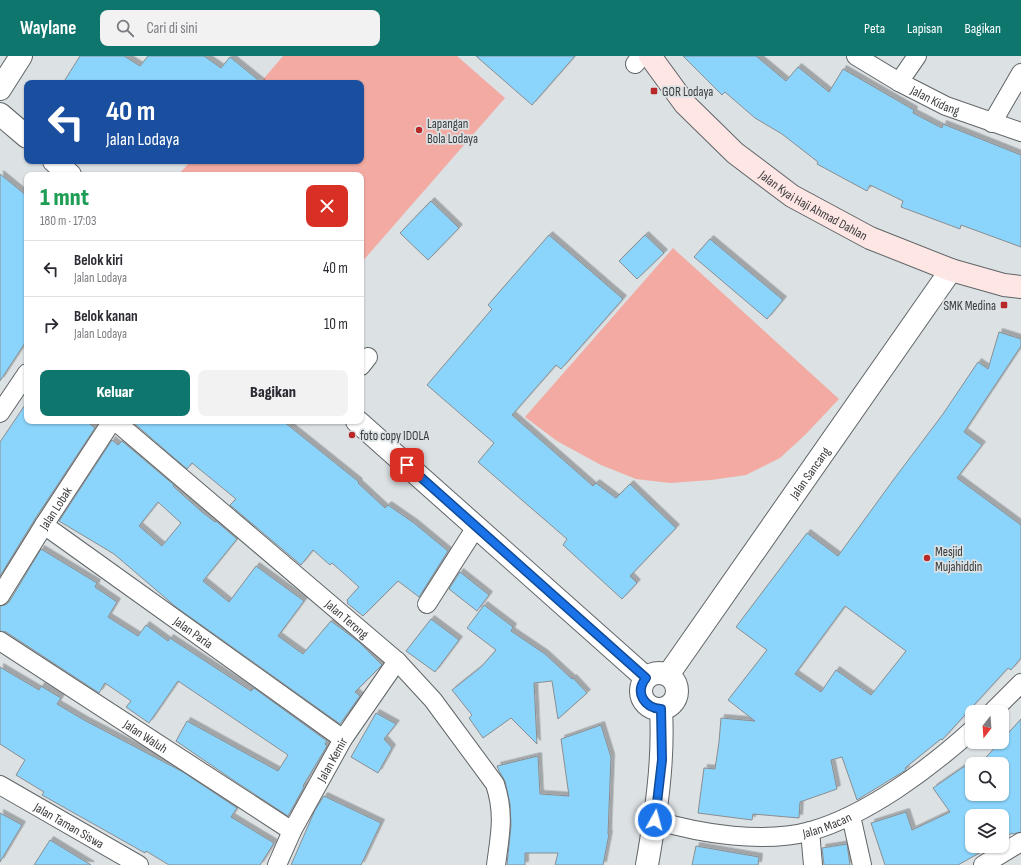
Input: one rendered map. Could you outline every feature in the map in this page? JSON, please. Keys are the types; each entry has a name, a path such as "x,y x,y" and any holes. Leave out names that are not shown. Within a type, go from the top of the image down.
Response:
{"main road":[{"name":"Jalan Kyai Haji Ahmad Dahlan","path":"642,59 735,153 792,196 870,238 951,270 1004,285 1021,287"}],"street":[{"path":"0,89 21,56"},
{"name":"Jalan Kidang","path":"856,56 899,82 946,106 1021,132"},
{"path":"899,82 917,56"},
{"path":"992,123 1021,72"},
{"path":"0,114 24,134"},
{"path":"57,164 67,172"},
{"name":"Jalan Sancang","path":"668,675 951,270"},
{"path":"0,413 24,377"},
{"name":"Jalan Lobak","path":"0,596 110,424"},
{"name":"Jalan Terong","path":"119,424 397,661 433,700 495,784 500,800 502,817 496,865"},
{"path":"360,424 646,678"},
{"name":"Jalan Paria","path":"44,525 343,739"},
{"path":"427,604 476,527"},
{"name":"Jalan Waluh","path":"0,641 292,831"},
{"name":"Jalan Kemir","path":"277,865 292,831 343,739 397,661"},
{"path":"660,672 668,675 675,682 678,694 672,704 661,709 650,706 642,698 641,692 646,678 654,673 660,672"},
{"path":"999,705 1021,682"},
{"path":"647,865 655,820 662,760 661,709"},
{"name":"Jalan Macan","path":"655,820 677,827 739,836 772,836 810,831 851,816 904,784 950,750 965,736"},
{"name":"Jalan Taman Siswa","path":"0,785 139,865"},
{"path":"851,816 862,865"},
{"path":"810,831 813,865"},
{"path":"983,865 1021,842"}],"shaded area":[{"name":"Lapangan Bola Lodaya","path":"283,56 457,56 505,98 364,260 364,172 181,172 188,164 364,164 364,80 263,80"},
{"path":"673,248 839,399 805,435 780,458 746,475 711,480 670,483 636,479 601,465 557,441 525,417"}],"building":[{"path":"80,56 124,56 140,66 148,56 204,56 221,68 230,57 258,80 65,80"},
{"path":"476,56 575,56 532,105"},
{"path":"683,56 756,56 786,81 798,67 829,92 843,69 914,110 913,113 942,128 943,124 1021,155 1021,247 961,225 960,229 901,207 903,201 870,185 867,191 817,164 818,162 782,134 755,118 725,92 722,95"},
{"path":"0,174 24,194 24,345 0,381"},
{"path":"431,201 459,228 428,260 400,233"},
{"path":"549,235 623,299 561,369 556,365 512,415 593,486 596,483 616,498 630,484 676,528 630,576 637,583 622,599 563,545 567,539 478,462 494,443 427,385 492,309 488,305"},
{"path":"645,235 664,253 637,279 619,261"},
{"path":"710,239 783,300 767,319 694,257"},
{"path":"999,332 1021,339 1021,346 964,432 982,445 957,478 1021,525 1021,658 1011,670 1008,668 974,705 965,705 965,715 942,740 941,739 905,768 906,770 857,800 842,757 831,760 837,789 800,802 799,818 753,814 752,820 698,813 704,768 715,769 721,718 755,721 728,700 767,650 736,627 807,533 838,556 943,414 978,362 988,369","holes":["845,606 906,651 871,695 836,670 821,692 795,674"]},
{"path":"24,406 24,424 90,424 95,428 35,519 0,576 0,442"},
{"path":"135,424 287,424 359,482 358,483 385,508 388,505 414,523 448,551 419,597 398,581 363,616 347,603 347,600 359,587 332,563 330,565 313,550 301,565 230,505 236,499 192,463 187,469"},
{"path":"112,440 118,445 122,441 174,485 173,486 202,512 215,522 216,521 237,539 203,581 229,602 256,566 304,601 278,636 303,654 331,621 359,642 382,665 355,692 360,696 340,724 176,607 114,554 59,521","holes":["158,502 181,523 162,546 139,526"]},
{"path":"41,549 97,583 95,587 117,602 108,617 138,636 146,625 168,641 170,638 251,691 254,688 327,741 325,744 327,746 303,786 304,787 288,816 176,741 187,721 278,771 288,755 178,681 149,723 126,707 131,701 105,683 99,693 6,632 0,631 0,606 9,602"},
{"path":"460,572 489,595 477,611 449,589"},
{"path":"484,605 513,627 511,631 545,654 572,679 573,678 587,693 558,719 552,681 534,683 537,744 511,718 483,738 469,718 472,715 452,690 481,667 496,650 467,628"},
{"path":"431,619 459,640 435,672 406,651"},
{"path":"0,667 39,690 41,686 61,698 57,704 84,720 183,772 237,808 231,817 274,843 260,865 169,865 42,795 44,792 16,775 25,760 0,744"},
{"path":"376,713 396,724 384,739 392,748 378,773 351,757"},
{"path":"1021,719 1021,832 1012,833 1009,835 1009,809 965,809 965,853 979,853 958,865 885,865 871,823 906,812 912,830 950,812 933,788 965,766 965,801 1009,801 1009,757 986,757 994,749 1009,749 1009,732"},
{"path":"601,725 611,757 609,834 603,865 555,865 558,853 525,853 525,865 507,865 511,825 510,804 505,781 497,766 538,756 540,794 569,796 561,739"},
{"path":"324,796 381,823 361,865 291,865 315,810"},
{"path":"0,813 22,825 0,862"},
{"path":"50,840 91,865 34,865"},
{"path":"847,844 850,865 824,865 822,848"},
{"path":"696,846 759,857 758,865 692,865"}],"place":[{"name":"GOR Lodaya","path":"654,91"},
{"name":"Lapangan Bola Lodaya","path":"419,130"},
{"name":"SMK Medina","path":"1004,305"},
{"name":"foto copy IDOLA","path":"352,435"},
{"name":"Mesjid Mujahiddin","path":"927,558"}],"route":[{"path":"407,465 646,678 642,686 642,698 650,706 661,709 662,760 655,820"}]}
